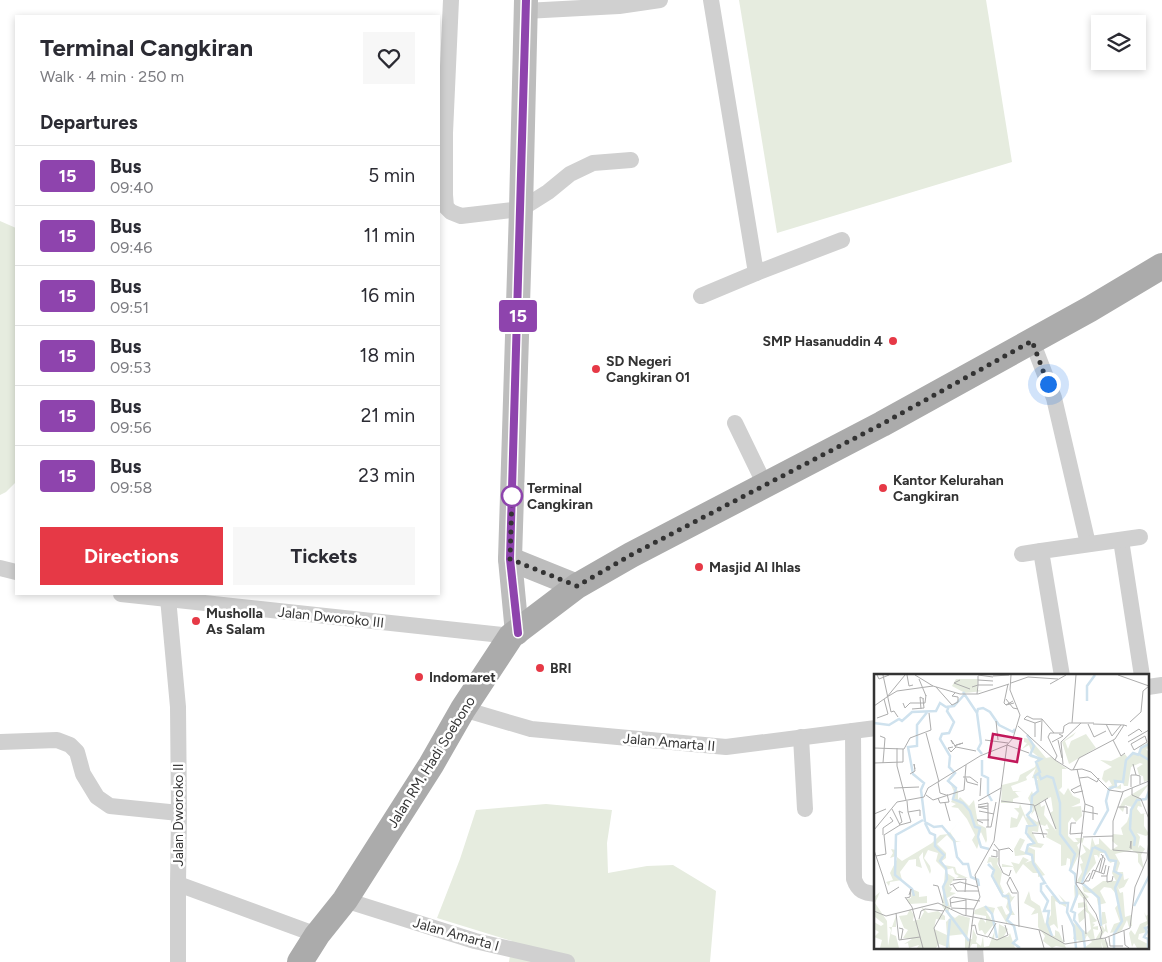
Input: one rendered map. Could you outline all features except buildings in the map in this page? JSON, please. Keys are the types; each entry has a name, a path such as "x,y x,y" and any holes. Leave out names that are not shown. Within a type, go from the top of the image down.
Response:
{"main road":[{"name":"Jalan RM. Hadi Soebono","path":"300,962 317,936 345,900 431,765 464,709 514,635 577,586 631,555 882,424 1090,309 1162,266"}],"street":[{"path":"452,0 445,133 445,195 446,207 451,212 461,216 521,209 548,192 570,174 593,163 631,160"},
{"path":"514,635 510,559 526,6 619,6 660,0"},
{"path":"711,0 756,273"},
{"path":"701,296 842,240"},
{"path":"1032,341 1054,398 1088,544"},
{"path":"735,423 765,485"},
{"path":"1022,554 1140,537"},
{"path":"1121,540 1142,674"},
{"path":"1041,551 1062,674"},
{"path":"510,559 577,586"},
{"path":"0,568 15,572"},
{"name":"Jalan Dworoko III","path":"139,595 229,600 514,635"},
{"name":"Jalan Dworoko II","path":"168,598 178,707 178,884 317,936"},
{"name":"Jalan Amarta II","path":"464,709 532,729 726,747 874,728"},
{"path":"852,731 854,879 856,886 862,892 874,894"},
{"path":"801,737 805,809"},
{"path":"0,742 57,740 70,745 77,752 83,774 98,797 110,806 179,813"},
{"path":"178,884 178,962"},
{"name":"Jalan Amarta I","path":"345,900 475,941 567,962"}],"shaded area":[{"path":"739,0 986,0 1012,162 777,233"},
{"path":"0,221 15,228 15,483 0,495"},
{"path":"546,804 612,810 607,843 608,873 647,866 673,865 716,891 710,962 509,962 512,941 437,918 460,859 476,810"}],"bus line":[{"name":"15","path":"518,633 510,559 519,300 526,0"}],"place":[{"name":"SMP Hasanuddin 4","path":"893,341"},
{"name":"SD Negeri Cangkiran 01","path":"596,369"},
{"name":"Kantor Kelurahan Cangkiran","path":"883,488"},
{"name":"Terminal Cangkiran","path":"512,496"},
{"name":"Masjid Al Ihlas","path":"699,567"},
{"name":"Musholla As Salam","path":"196,621"},
{"name":"BRI","path":"540,668"},
{"name":"Indomaret","path":"419,677"}],"route":[{"path":"512,496 510,559 577,586 631,555 882,424 1032,341 1048,384"}]}
